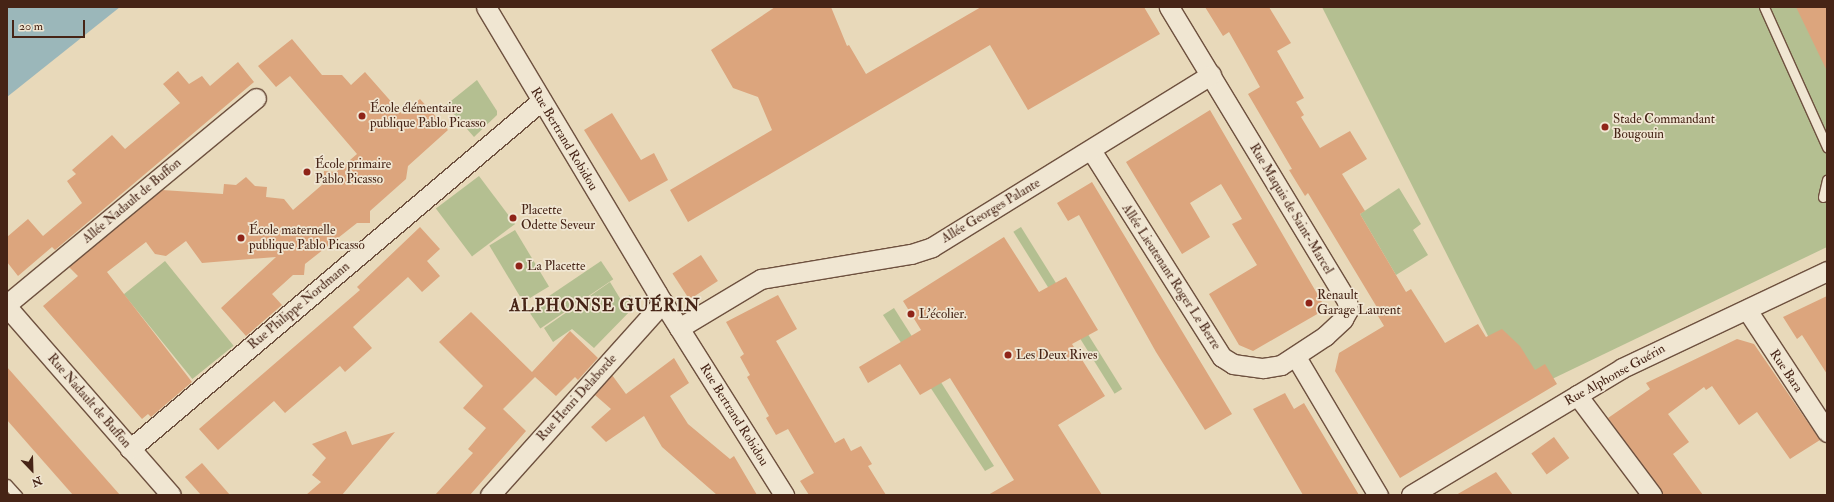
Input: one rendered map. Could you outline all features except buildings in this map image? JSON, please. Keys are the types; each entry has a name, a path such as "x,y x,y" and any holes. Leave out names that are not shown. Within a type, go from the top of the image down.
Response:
{"street":[{"name":"Rue Bertrand Robidou","path":"486,7 541,101 663,302 784,495"},
{"path":"1169,7 1211,75"},
{"name":"Allée Georges Palante","path":"679,328 761,279 911,254 932,247 1211,75"},
{"name":"Rue Maquis de Saint-Marcel","path":"1211,75 1347,301 1348,310 1344,319 1296,357"},
{"name":"Allée Nadault de Buffon","path":"7,305 256,98"},
{"name":"Rue Philippe Nordmann","path":"130,448 541,101"},
{"name":"Allée Lieutenant Roger Le Berre","path":"1091,150 1222,356 1233,364 1263,368 1281,365 1296,357"},
{"name":"Rue Alphonse Guérin","path":"1411,495 1622,368 1827,271"},
{"name":"Rue Henri Delaborde","path":"490,495 663,302"},
{"name":"Rue Nadault de Buffon","path":"7,305 171,495"},
{"name":"Rue Bara","path":"1746,310 1827,432"},
{"path":"1296,357 1378,495"},
{"path":"1577,395 1652,495"}],"lane":[{"path":"1764,7 1827,146"},
{"path":"1823,197 1827,179"},
{"path":"7,484 17,495"}],"green space":[{"name":"Stade Commandant Bougouin","path":"1322,7 1827,7 1827,247 1525,392 1488,336"},
{"path":"477,80 497,111 497,115 474,137 446,105"},
{"path":"479,176 515,224 472,256 436,208"},
{"path":"1399,188 1421,224 1413,230 1428,255 1396,275 1360,214"},
{"path":"1021,227 1122,389 1115,394 1013,232"},
{"name":"La Placette","path":"515,230 549,287 523,302 489,245"},
{"path":"165,261 234,346 192,379 124,294"},
{"path":"601,261 613,279 540,328 528,310"},
{"path":"610,282 621,300 630,295 636,305 594,348 572,329 553,342 544,328"},
{"path":"894,308 994,466 985,471 883,315"}],"water":[{"path":"7,7 120,7 7,97"}],"place":[{"name":"École élémentaire publique Pablo Picasso","path":"362,116"},
{"name":"Stade Commandant Bougouin","path":"1605,127"},
{"name":"École primaire Pablo Picasso","path":"307,172"},
{"name":"Placette Odette Seveur","path":"513,218"},
{"name":"École maternelle publique Pablo Picasso","path":"241,238"},
{"name":"La Placette","path":"519,266"},
{"name":"Renault Garage Laurent","path":"1309,303"},
{"name":"L'écolier.","path":"911,314"},
{"name":"Les Deux Rives","path":"1008,355"}],"district":[{"name":"ALPHONSE GUÉRIN","path":"605,306"}]}
